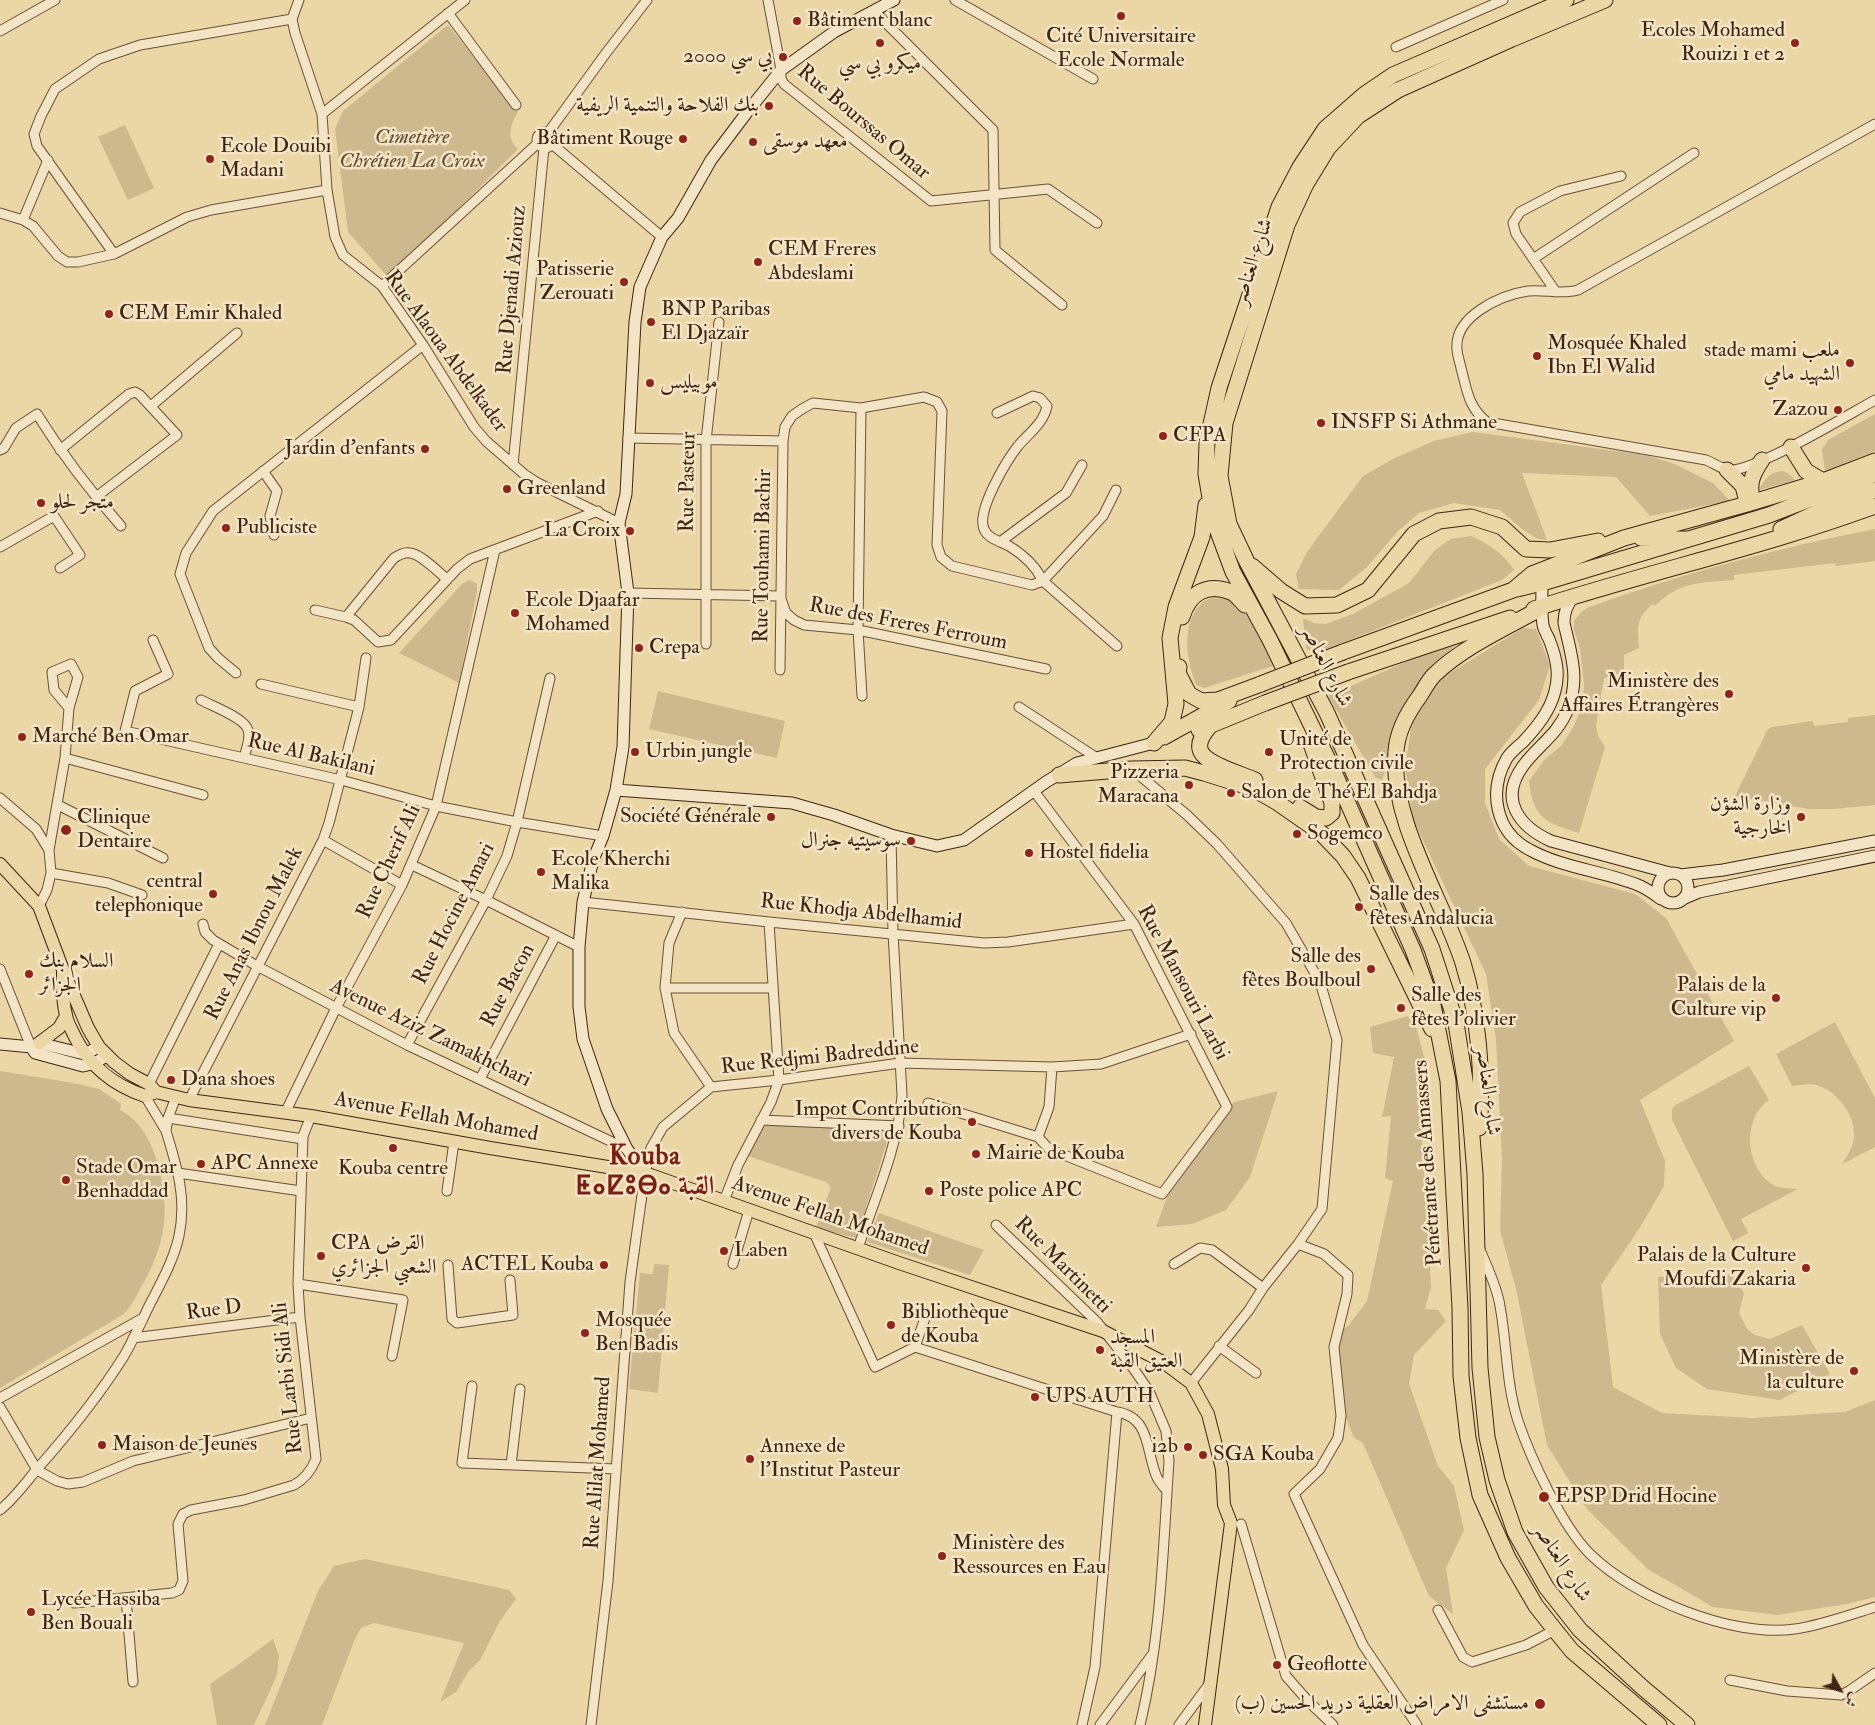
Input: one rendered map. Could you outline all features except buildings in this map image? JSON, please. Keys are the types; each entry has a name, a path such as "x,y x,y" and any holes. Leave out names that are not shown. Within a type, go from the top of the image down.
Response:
{"highway":[{"name":"Pénétrante des Annassers","path":"1566,0 1393,74 1365,94 1325,129 1300,167 1278,207 1219,388 1207,442 1206,474 1217,530 1233,572 1270,640 1299,704 1338,781 1413,950 1433,1005 1448,1081 1460,1308 1461,1376 1468,1438 1480,1495 1508,1558 1536,1606 1572,1651 1659,1725"},
{"name":"شارع العناصر","path":"1605,0 1398,90 1358,116 1328,148 1306,184 1287,225 1225,423 1220,476 1229,524 1247,562 1327,713 1432,949 1456,1023 1470,1112 1477,1242 1480,1368 1487,1437 1497,1480 1515,1532 1546,1587 1580,1630 1642,1688 1687,1725"},
{"path":"1791,447 1806,471 1823,481"},
{"path":"1750,503 1750,484 1754,472 1762,460"},
{"path":"1513,590 1532,574 1624,538 1823,481 1875,461"},
{"path":"1728,470 1743,486 1750,503"},
{"path":"1256,616 1232,592 1215,588 1199,591 1186,605 1180,624 1178,673 1189,694 1201,701 1218,700 1513,590 1769,515 1875,474"},
{"path":"1154,743 1172,722 1176,704 1170,638 1176,607 1202,537 1208,485"},
{"path":"1734,551 1820,511 1875,490"},
{"path":"1154,743 1209,727 1265,703 1348,672 1543,606 1791,535 1875,506"},
{"path":"1247,562 1281,592 1305,606 1337,605 1368,590 1414,534 1439,521 1471,517 1502,527 1526,549 1550,550 1624,538 1685,540"},
{"path":"1474,1174 1481,1095 1479,1050 1471,1002 1460,957 1412,840 1397,789 1396,751 1406,714 1434,676 1469,648 1543,606"},
{"path":"1154,743 1261,684"},
{"path":"1209,727 1201,739 1200,749 1210,761 1267,786 1316,817 1326,818 1332,813 1332,803 1316,762 1299,704"},
{"path":"1052,778 1132,769 1185,768 1252,788 1278,803 1321,833 1343,856 1358,878 1443,1052"}],"main road":[{"path":"645,1173 627,1149 607,1109 583,1039 579,1007 579,947 583,902 593,860 616,790 623,747 628,593 619,523 626,494 635,322 640,287 662,237 678,218 711,160 782,70 834,32 894,0"},
{"path":"1542,583 1543,626 1555,654 1558,675 1555,692 1548,709 1539,725 1508,756 1496,788 1497,808 1504,827 1515,840 1529,850 1550,858 1641,886 1670,904 1675,904 1698,892 1875,856"},
{"path":"1574,596 1565,610 1564,616 1575,678 1568,709 1550,739 1523,765 1516,778 1513,791 1514,806 1519,818 1528,828 1551,841 1675,874 1688,885 1685,898"},
{"path":"616,790 792,804 834,815 891,835 937,846 964,840 1052,778 1077,763 1154,743"},
{"path":"1661,899 1657,890 1662,877 1675,874 1724,870 1875,841"},
{"path":"0,864 39,906 63,970 88,1028 103,1051 150,1091"},
{"path":"63,970 66,1016 84,1054 103,1074 122,1086 150,1091"},
{"path":"35,1045 59,1028 66,1016"},
{"path":"0,1044 35,1045 84,1054 103,1051"},
{"path":"35,1045 35,1054 83,1066 92,1064 103,1051"},
{"name":"Avenue Fellah Mohamed","path":"150,1091 182,1099 311,1116 454,1142 645,1173 898,1263 1103,1331 1163,1362 1191,1383"},
{"path":"1191,1383 1208,1414 1222,1469 1224,1505 1231,1523 1205,1725"}],"street":[{"path":"0,31 54,0"},
{"path":"114,254 37,146 34,134 55,89 99,59 140,45 292,19 299,0"},
{"path":"322,114 465,0"},
{"path":"647,0 548,133 541,134 538,138 662,237"},
{"name":"Rue Bourssas Omar","path":"768,0 782,70 781,79 784,84 930,201 1048,189 1097,223"},
{"path":"955,0 1093,79"},
{"path":"1396,48 1503,0"},
{"path":"874,11 993,130 995,250 1062,305"},
{"path":"448,13 516,105"},
{"name":"Rue Alaoua Abdelkader","path":"292,19 322,114 327,190 335,237 343,255 382,286 423,345 474,427 486,441 536,482 619,523"},
{"path":"1875,124 1578,290 1568,293 1542,290 1527,292 1488,304 1474,314 1465,324 1458,336 1456,348 1470,402 1478,414 1487,422 1706,460 1728,470 1744,468 1791,447 1875,400"},
{"path":"382,286 553,138 548,133"},
{"name":"Rue Djenadi Aziouz","path":"513,465 545,145"},
{"path":"1532,259 1694,153"},
{"path":"23,220 48,160"},
{"path":"1556,292 1513,229 1513,222 1520,212 1560,191 1621,176"},
{"path":"0,213 23,220 33,226 58,256 67,262 78,262 114,254 187,217 219,209 327,190"},
{"name":"Rue Pasteur","path":"706,644 706,441 719,322"},
{"path":"151,406 238,333"},
{"path":"236,673 209,648 180,574 186,553 213,511 423,345"},
{"path":"60,450 129,394 135,392 151,406 177,435 96,497"},
{"path":"997,412 1033,396 1040,398 1047,406 1045,416 1018,446 1006,464 986,504 982,521 984,530 990,538 1029,560 1038,570 1043,581 1118,646"},
{"name":"Rue Touhami Bachir","path":"780,670 783,441 785,427 792,416 802,408 813,403 861,408 924,397 936,402 942,411 937,546 941,557 952,566 1032,584 1043,581"},
{"path":"861,408 858,630 862,696"},
{"path":"0,450 4,448 16,428 37,414 60,450 121,526"},
{"path":"628,438 783,441"},
{"path":"1000,542 1066,493 1082,464"},
{"path":"263,471 277,491 270,516 274,535"},
{"path":"1043,581 1103,516 1116,490"},
{"path":"315,610 354,620 378,642 391,640 447,579 470,559 598,511"},
{"path":"0,547 54,516 80,555 60,568"},
{"name":"Rue Cherif Ali","path":"285,1114 336,1008 412,865 436,806 495,550"},
{"path":"346,617 394,558 402,554 408,552 416,555 447,579"},
{"name":"Rue des Freres Ferroum","path":"628,593 780,596 786,614 804,625 858,630 1046,670"},
{"name":"Rue Al Bakilani","path":"152,640 168,674 135,692 125,731 341,780 436,806 602,836"},
{"name":"Rue Anas Ibnou Malek","path":"166,1131 168,1118 182,1099 257,966 323,840 341,780 359,707 366,658"},
{"name":"Rue Hocine Amari","path":"407,1045 508,856 550,678"},
{"path":"262,684 359,707"},
{"path":"201,700 242,721 248,728 249,737 244,758"},
{"path":"1019,706 1097,758"},
{"path":"39,906 47,890 51,873 49,850 65,758 69,708"},
{"path":"65,758 203,794"},
{"path":"1132,769 1187,815 1236,866 1286,923 1320,982 1337,1040 1322,1209 1298,1244 1263,1288 1250,1310 1191,1383"},
{"name":"Rue Mansouri Larbi","path":"1034,791 1134,924 1227,1106 1162,1194 1049,1149 1038,1137"},
{"path":"0,798 36,830 49,850"},
{"path":"58,805 163,858"},
{"path":"858,1248 898,1126 902,1095 893,933 891,835"},
{"path":"323,840 402,885"},
{"path":"412,865 579,947"},
{"path":"51,873 108,883 142,895"},
{"name":"Rue Khodja Abdelhamid","path":"583,902 984,943 1008,942 1134,924"},
{"path":"682,912 669,944 665,988 674,1032 711,1087"},
{"path":"724,1201 738,1165 771,1102 779,1080 770,922"},
{"path":"0,1510 11,1500 53,1451 112,1373 133,1338 175,1250 179,1234 182,1194 166,1131 150,1091 219,944 208,935 204,924"},
{"name":"Rue Bacon","path":"480,1079 556,935"},
{"name":"Avenue Aziz Zamakhchari","path":"219,944 407,1045 627,1149"},
{"path":"0,969 35,1045"},
{"path":"665,988 773,988"},
{"name":"Rue Redjmi Badreddine","path":"645,1173 651,1148 663,1127 711,1087 779,1080 900,1063 1052,1067 1101,1064 1190,1034"},
{"path":"928,1103 1038,1137 1048,1107 1052,1067"},
{"name":"Rue Larbi Sidi Ali","path":"126,1598 172,1593 183,1586 178,1533 180,1517 191,1510 244,1500 301,1481 308,1474 316,1459 298,1284 303,1139 311,1116"},
{"path":"168,1118 303,1139"},
{"path":"761,1120 898,1126"},
{"path":"447,1191 454,1142"},
{"path":"178,1173 301,1191"},
{"name":"Rue Alilat Mohamed","path":"591,1725 608,1581 630,1282 645,1173"},
{"path":"733,1264 749,1210"},
{"name":"Rue Martinetti","path":"996,1225 1045,1271 1103,1331 1131,1365 1149,1391 1166,1431 1169,1461 1154,1652 1140,1725"},
{"path":"814,1233 875,1367 916,1347 1128,1414 1135,1418 1140,1426 1155,1473 1167,1491"},
{"path":"1477,1242 1498,1297 1507,1362 1518,1420 1537,1467 1556,1503 1590,1553 1615,1574 1643,1592 1674,1606 1716,1621 1754,1629 1794,1629 1875,1607"},
{"path":"1298,1244 1324,1254 1348,1275 1347,1294 1334,1347 1342,1416 1338,1438 1320,1469 1294,1494 1363,1645 1417,1725"},
{"path":"1174,1264 1200,1248 1212,1250 1263,1288"},
{"path":"448,1264 452,1319 457,1323 513,1315 510,1280"},
{"path":"298,1284 403,1300 392,1356"},
{"path":"916,1347 926,1315"},
{"name":"Rue D","path":"133,1338 300,1317"},
{"path":"0,1398 143,1318"},
{"path":"1220,1346 1256,1373"},
{"path":"472,1386 462,1463 616,1469"},
{"path":"510,1465 520,1389"},
{"path":"0,1408 36,1470 68,1484 83,1482 133,1461 311,1418"},
{"path":"1082,1725 1095,1668 1117,1412"},
{"path":"1241,1524 1286,1676 1333,1725"},
{"path":"74,1603 126,1598 133,1682"},
{"path":"1438,1610 1463,1657 1472,1662 1526,1645 1555,1630"},
{"path":"1100,1725 1154,1652"},
{"path":"1730,1680 1788,1691 1841,1695 1875,1673"},
{"path":"1180,1725 1211,1681"}],"green space":[{"name":"Cimetière Chrétien La Croix","path":"448,25 518,112 511,127 511,136 514,145 518,149 392,275 386,275 348,232 335,129 343,111"},
{"path":"125,125 154,188 128,200 98,137"},
{"path":"1875,414 1875,451 1825,471 1822,450 1828,440"},
{"path":"1473,432 1646,455 1677,465 1713,483 1730,501 1650,516 1616,477 1522,473 1547,540 1538,539 1522,529 1500,510 1454,503 1419,513 1398,531 1367,567 1339,590 1299,589 1296,574 1307,552 1363,476 1395,458 1434,441"},
{"path":"1781,471 1788,473 1795,480 1759,490 1767,477"},
{"path":"1875,529 1875,561 1836,566 1835,563 1734,575 1734,580 1701,583 1682,588 1664,598 1655,606 1653,604 1647,609 1640,619 1638,629 1639,648 1624,655 1624,672 1604,678 1596,726 1598,736 1605,747 1579,833 1558,826 1543,817 1534,803 1529,781 1544,760 1561,746 1574,726 1583,704 1584,684 1580,648 1574,630 1574,621 1581,612 1587,608 1693,573 1802,545"},
{"path":"1471,536 1495,550 1505,558 1514,570 1502,580 1314,654 1306,648 1303,618 1314,623 1326,624 1353,614 1409,583 1435,550 1451,539"},
{"path":"469,580 477,584 477,591 459,683 399,653 462,584"},
{"path":"1215,597 1228,600 1244,613 1256,630 1273,666 1204,688 1196,685 1190,665 1187,643 1188,632 1194,612 1201,604"},
{"path":"1523,628 1536,629 1550,665 1539,700 1485,769 1485,803 1499,839 1529,866 1635,894 1666,918 1734,1041 1640,1100 1665,1161 1664,1186 1639,1229 1601,1285 1613,1387 1662,1413 1752,1418 1845,1412 1875,1400 1875,1597 1847,1604 1777,1615 1713,1607 1649,1570 1587,1509 1547,1445 1516,1289 1500,1230 1502,1160 1496,1039 1486,974 1413,819 1405,767 1413,716 1440,679"},
{"path":"1465,636 1433,667 1390,758 1382,780 1375,777 1328,696"},
{"path":"658,691 785,721 777,758 649,729"},
{"path":"1875,715 1875,805 1809,809 1735,796 1768,729 1813,721 1814,726 1848,722 1848,718"},
{"path":"1408,1016 1416,1026 1425,1061 1421,1125 1431,1287 1425,1309 1438,1310 1446,1321 1414,1355 1409,1384 1438,1466 1454,1486 1464,1530 1446,1568 1453,1614 1429,1596 1363,1443 1354,1438 1338,1396 1336,1333 1348,1326 1367,1301 1393,1181 1385,1178 1391,1116 1382,1117 1394,1057 1373,1053 1370,1027"},
{"path":"1835,1022 1875,1098 1875,1147 1842,1164 1853,1143 1853,1125 1850,1116 1839,1100 1824,1088 1810,1084 1792,1086 1776,1054"},
{"path":"1749,1066 1769,1100 1760,1108 1754,1119 1751,1131 1750,1144 1757,1168 1775,1186 1798,1189 1741,1219 1748,1233 1733,1241 1672,1120 1672,1110 1674,1106"},
{"path":"0,1071 99,1089 121,1104 120,1110 139,1125 151,1146 161,1177 165,1208 162,1237 158,1252 152,1267 124,1314 0,1388"},
{"path":"1278,1091 1250,1177 1226,1210 1192,1224 1156,1227 1167,1197 1234,1102"},
{"path":"763,1125 891,1130 856,1238 816,1228 831,1187 826,1182 745,1155"},
{"path":"879,1213 984,1250 970,1275 867,1242"},
{"path":"654,1264 669,1265 658,1393 629,1389 640,1273 653,1274"},
{"path":"1732,1275 1744,1293 1739,1313 1747,1329 1755,1335 1770,1339 1802,1325 1830,1374 1780,1400 1707,1389 1676,1368 1660,1334 1658,1277"},
{"path":"365,1559 509,1590 516,1599 500,1621 480,1660 468,1672 456,1692 440,1702 464,1643 374,1623 361,1628 355,1639 322,1725 265,1725 318,1591 334,1566"},
{"path":"273,1639 279,1656 277,1675 254,1725 217,1725 210,1684"}],"place":[{"name":"Cité Universitaire Ecole Normale","path":"1121,16"},
{"name":"Bâtiment blanc","path":"797,21"},
{"name":"ميكرو بي سي","path":"880,43"},
{"name":"Ecoles Mohamed Rouizi 1 et 2","path":"1795,43"},
{"name":"بي سي 2000","path":"783,57"},
{"name":"بنك الفلاحة والتنمية الريفية","path":"769,106"},
{"name":"Bâtiment Rouge","path":"683,139"},
{"name":"معهد موسقى","path":"753,142"},
{"name":"Ecole Douibi Madani","path":"210,159"},
{"name":"CEM Freres Abdeslami","path":"758,262"},
{"name":"Patisserie Zerouati","path":"624,282"},
{"name":"CEM Emir Khaled","path":"109,314"},
{"name":"BNP Paribas El Djazaïr","path":"651,322"},
{"name":"Mosquée Khaled Ibn El Walid","path":"1537,356"},
{"name":"stade mami ملعب الشهيد مامي","path":"1850,363"},
{"name":"موبيليس","path":"650,383"},
{"name":"Zazou","path":"1838,410"},
{"name":"INSFP Si Athmane","path":"1321,423"},
{"name":"CFPA","path":"1163,436"},
{"name":"Jardin d'enfants","path":"425,449"},
{"name":"Greenland","path":"507,489"},
{"name":"متجر لحلو","path":"41,503"},
{"name":"Publiciste","path":"226,528"},
{"name":"La Croix","path":"630,531"},
{"name":"Ecole Djaafar Mohamed","path":"515,613"},
{"name":"Crepa","path":"639,648"},
{"name":"Ministère des Affaires Étrangères","path":"1729,694"},
{"name":"Marché Ben Omar","path":"22,737"},
{"name":"Urbin jungle","path":"635,752"},
{"name":"Unité de Protection civile","path":"1269,752"},
{"name":"Pizzeria Maracana","path":"1189,785"},
{"name":"Salon de Thé El Bahdja","path":"1231,793"},
{"name":"Société Générale","path":"771,817"},
{"name":"وزارة الشؤن الخارجية","path":"1801,817"},
{"name":"Clinique Dentaire","path":"66,830"},
{"name":"Sogemco","path":"1297,834"},
{"name":"سوسيتيه جنرال","path":"911,841"},
{"name":"Hostel fidelia","path":"1029,853"},
{"name":"Ecole Kherchi Malika","path":"541,872"},
{"name":"central telephonique","path":"213,894"},
{"name":"Salle des fêtes Andalucia","path":"1359,907"},
{"name":"Salle des fêtes Boulboul","path":"1371,969"},
{"name":"السلام بنك الجزائر","path":"29,974"},
{"name":"Palais de la Culture vip","path":"1776,998"},
{"name":"Salle des fêtes l'olivier","path":"1401,1008"},
{"name":"Dana shoes","path":"171,1080"},
{"name":"Impot Contribution divers de Kouba","path":"972,1122"},
{"name":"Kouba centre","path":"393,1148"},
{"name":"Mairie de Kouba","path":"976,1154"},
{"name":"APC Annexe","path":"201,1164"},
{"name":"Stade Omar Benhaddad","path":"66,1180"},
{"name":"Poste police APC","path":"929,1191"},
{"name":"Laben","path":"724,1251"},
{"name":"CPA القرض الشعبي الجزائري","path":"321,1256"},
{"name":"ACTEL Kouba","path":"604,1265"},
{"name":"Palais de la Culture Moufdi Zakaria","path":"1806,1268"},
{"name":"Bibliothèque de Kouba","path":"891,1325"},
{"name":"Mosquée Ben Badis","path":"585,1333"},
{"name":"المسجد العتيق القبة","path":"1100,1350"},
{"name":"Ministère de la culture","path":"1854,1371"},
{"name":"UPS AUTH","path":"1035,1397"},
{"name":"Maison de Jeunes","path":"102,1445"},
{"name":"i2b","path":"1188,1447"},
{"name":"SGA Kouba","path":"1203,1455"},
{"name":"Annexe de l'Institut Pasteur","path":"750,1459"},
{"name":"EPSP Drid Hocine","path":"1544,1497"},
{"name":"Ministère des Ressources en Eau","path":"942,1556"},
{"name":"Lycée Hassiba Ben Bouali","path":"31,1612"},
{"name":"Geoflotte","path":"1277,1665"},
{"name":"مستشفى الامراض العقلية دريد الحسين (ب)","path":"1540,1704"}],"district":[{"name":"Kouba ⵟⴰⵇⵓⴱⴰ القبة","path":"645,1173"}]}
